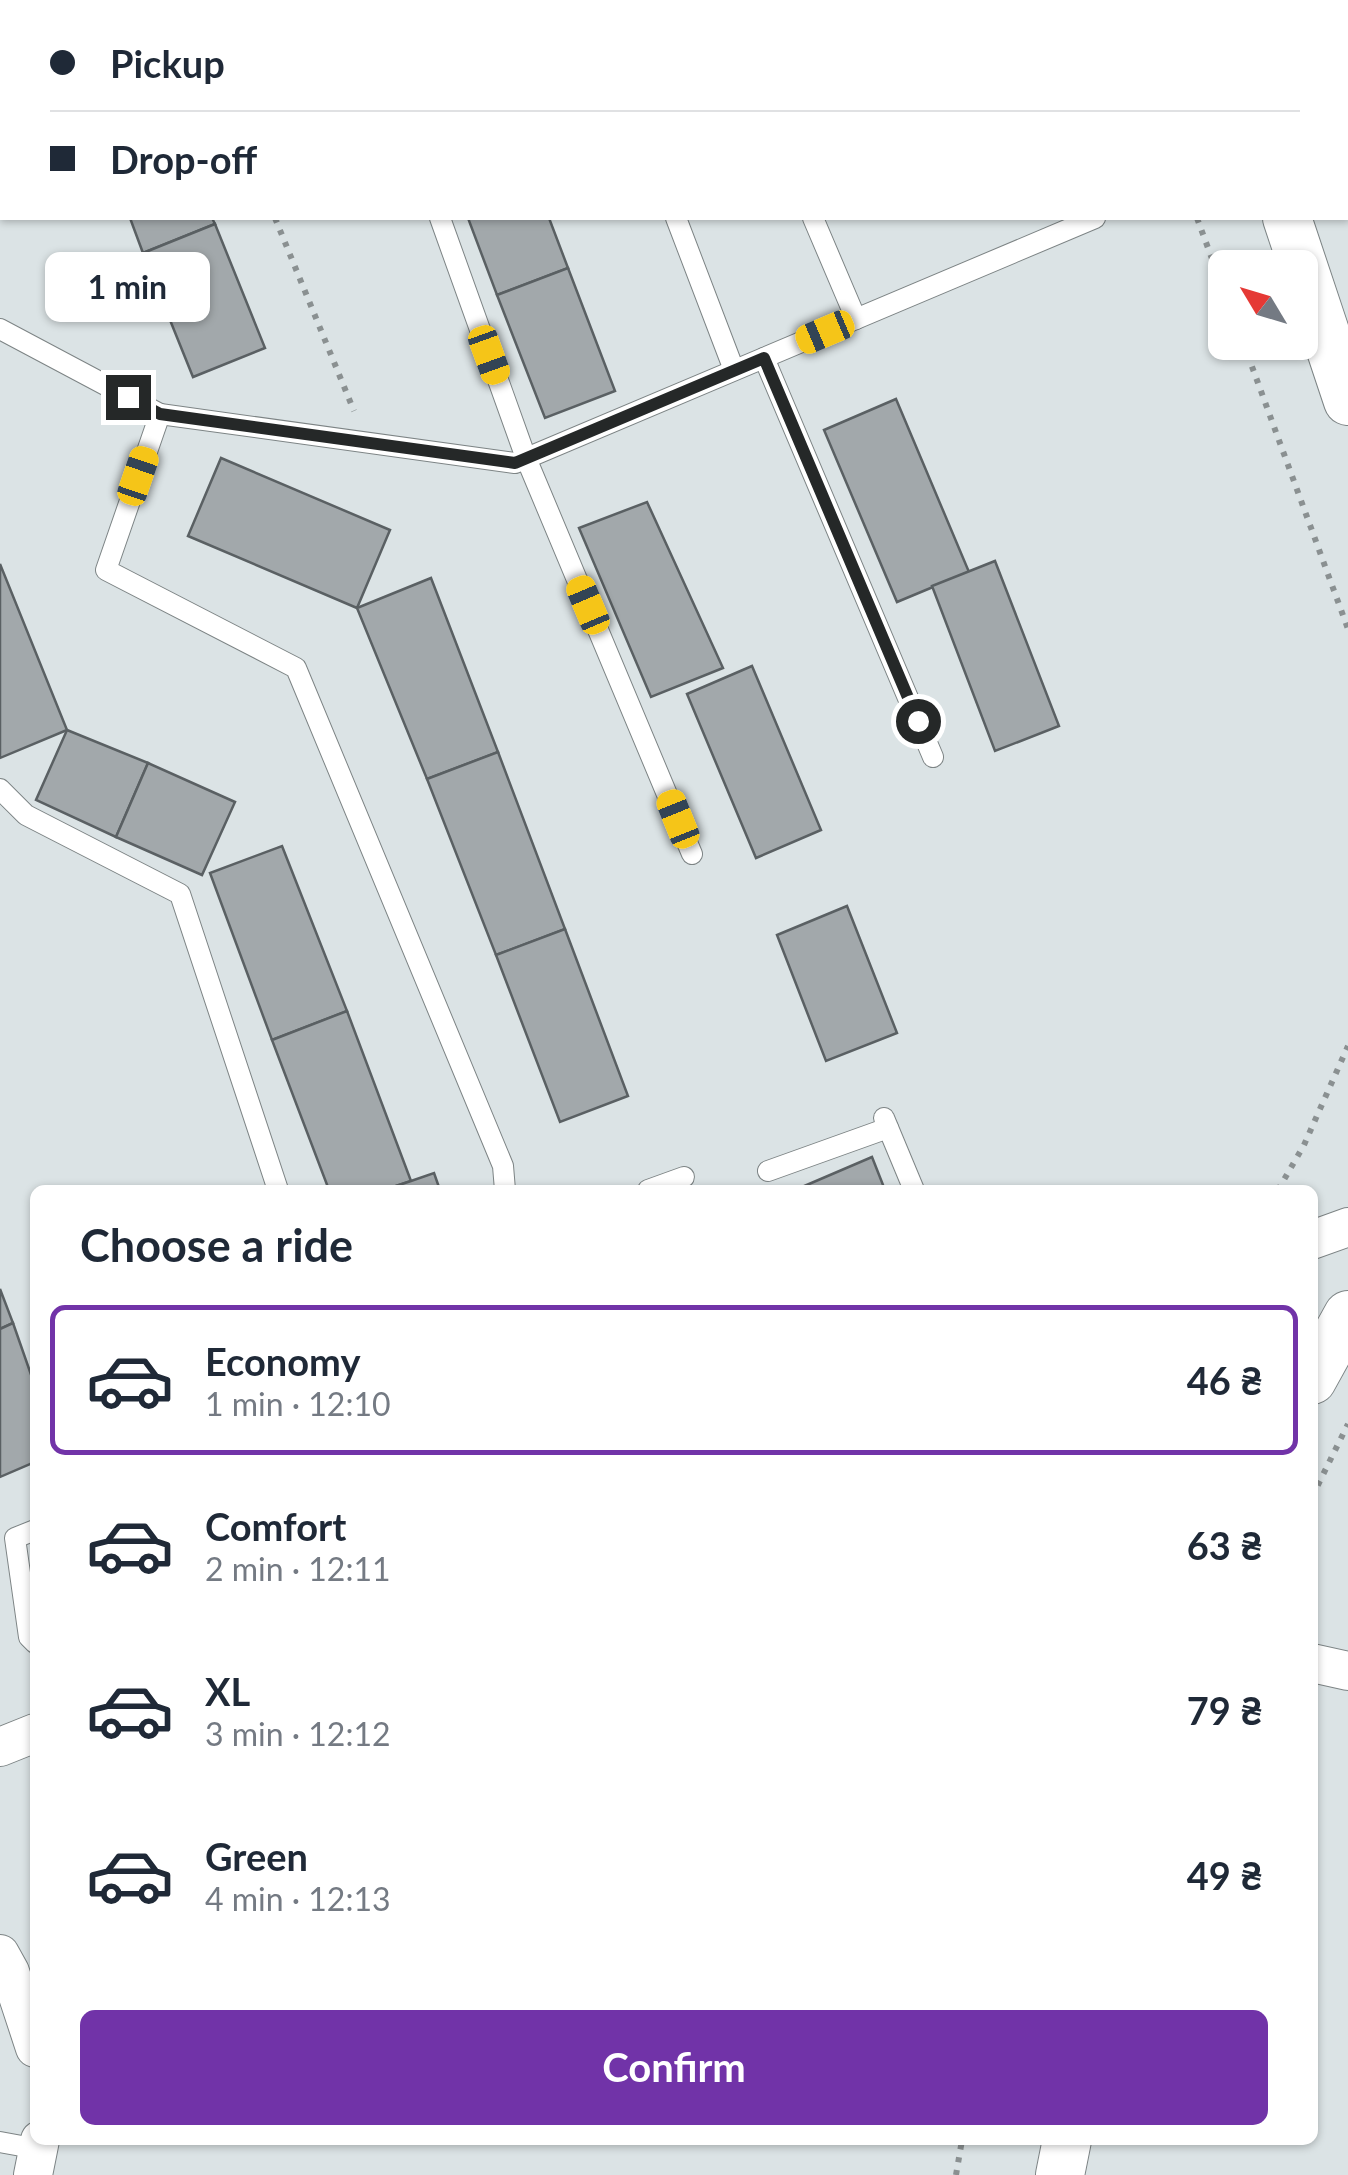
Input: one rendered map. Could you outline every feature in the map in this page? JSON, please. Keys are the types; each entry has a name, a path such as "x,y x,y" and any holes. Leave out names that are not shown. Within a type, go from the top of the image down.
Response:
{"street":[{"path":"1288,220 1348,401"},
{"path":"1318,1238 1348,1227"},
{"path":"1318,1369 1348,1315"},
{"path":"1318,1664 1348,1672"},
{"path":"0,1747 30,1734"},
{"path":"0,1954 30,2033"},
{"path":"1060,2175 1066,2145"}],"lane":[{"path":"441,220 526,458 692,854"},
{"path":"677,220 734,370"},
{"path":"813,220 856,318"},
{"path":"0,329 160,414 515,463 1090,220"},
{"path":"764,358 933,757"},
{"path":"160,414 106,570 296,668 504,1166 505,1185"},
{"path":"0,789 26,815 180,894 276,1185"},
{"path":"768,1171 886,1122 912,1185"},
{"path":"662,1185 684,1177"},
{"path":"30,1532 15,1538 30,1638"},
{"path":"0,2142 37,2154"}],"path":[{"path":"275,220 367,443"},
{"path":"1198,220 1209,250"},
{"path":"1250,360 1348,628"},
{"path":"1281,1185 1304,1145 1348,1046"},
{"path":"1318,1486 1348,1424"},
{"path":"956,2175 961,2145"}],"building":[{"path":"131,220 213,220 215,224 143,253"},
{"path":"469,220 550,220 568,268 497,295"},
{"path":"215,224 265,348 193,377 143,253"},
{"path":"568,268 615,391 545,418 497,295"},
{"path":"896,399 969,572 897,602 824,430"},
{"path":"221,458 390,530 357,608 188,536"},
{"path":"647,502 723,668 651,697 579,528"},
{"path":"995,561 1059,726 995,751 932,586"},
{"path":"0,564 67,730 0,758"},
{"path":"431,578 498,752 427,779 357,608"},
{"path":"752,666 821,830 756,858 687,694"},
{"path":"67,730 148,763 116,837 36,800"},
{"path":"498,752 565,929 496,955 427,779"},
{"path":"148,763 235,802 202,875 116,837"},
{"path":"282,846 347,1011 272,1040 210,873"},
{"path":"847,906 897,1033 826,1061 777,935"},
{"path":"565,929 628,1096 560,1122 496,955"},
{"path":"347,1011 411,1181 399,1185 327,1185 272,1040"},
{"path":"872,1157 883,1185 807,1185"},
{"path":"434,1173 438,1185 399,1185"},
{"path":"0,1289 13,1323 0,1329"},
{"path":"13,1323 30,1372 30,1464 0,1477 0,1329"}],"route":[{"path":"128,397 160,414 515,463 764,358 918,721"}]}
